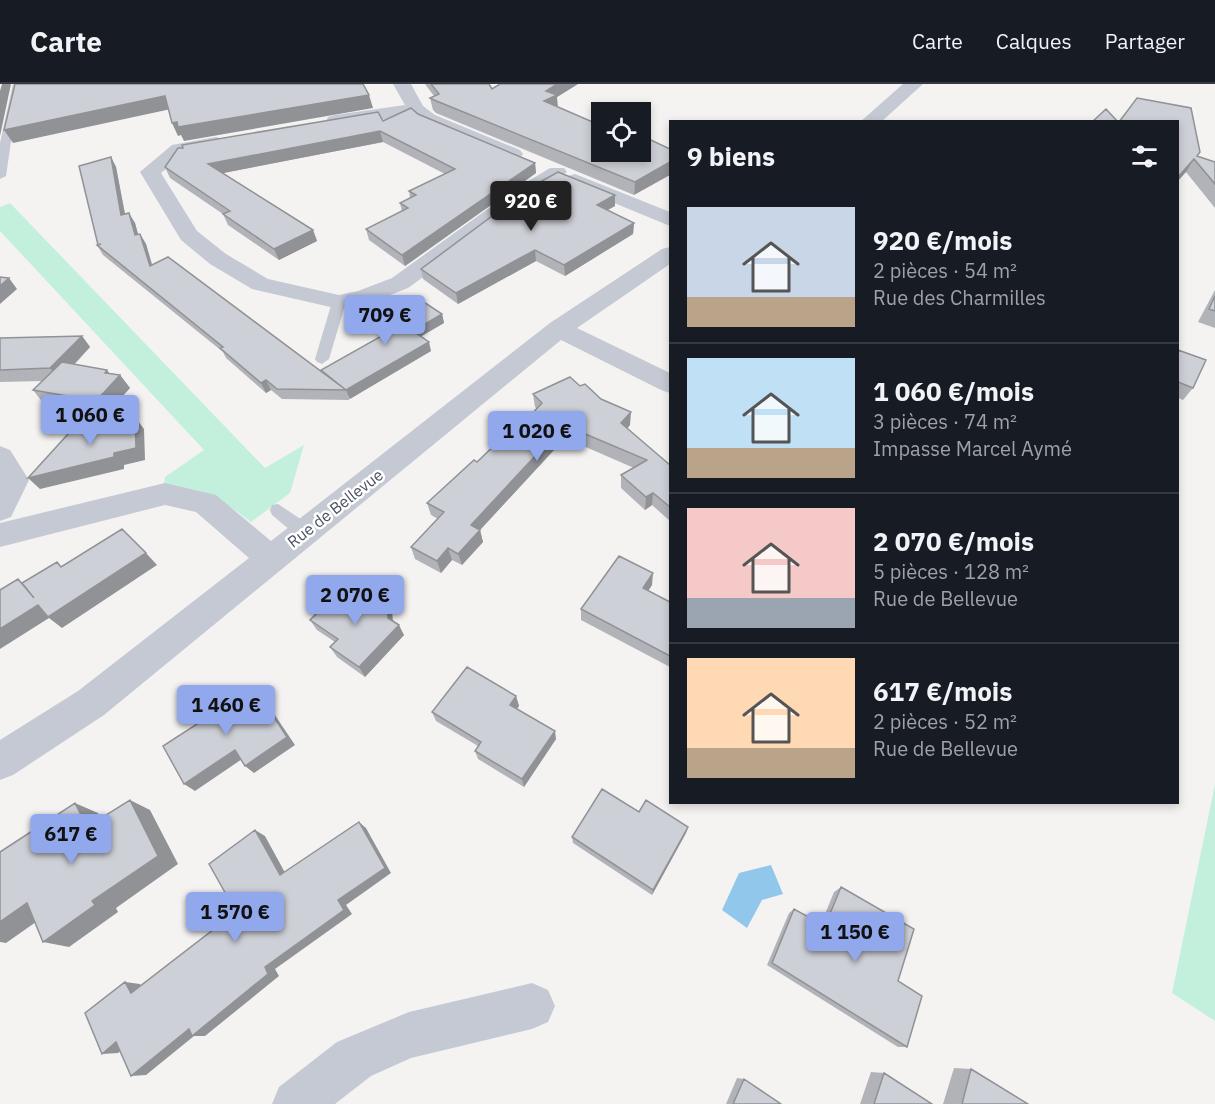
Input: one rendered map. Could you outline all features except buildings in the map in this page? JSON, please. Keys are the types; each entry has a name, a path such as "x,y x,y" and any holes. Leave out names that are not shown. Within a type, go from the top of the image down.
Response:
{"street":[{"path":"402,84 416,109 428,119 669,220"},
{"path":"870,120 914,84"},
{"path":"316,125 416,109"},
{"path":"236,139 179,149 150,172 189,235 218,259 260,284 339,302 364,297 400,283 524,192 557,172"},
{"name":"Rue de Bellevue","path":"0,762 91,703 559,329 669,255"},
{"path":"559,329 669,384"},
{"path":"0,457 14,480 0,509"},
{"path":"0,535 165,494 205,503 271,559"},
{"path":"296,1104 354,1059 410,1035 532,1005"}],"lane":[{"path":"0,176 10,114 18,84"},
{"path":"322,359 339,302"},
{"path":"278,510 305,531"}],"green space":[{"path":"10,203 265,468 304,445 290,493 251,522 229,506 202,492 164,485 165,477 204,450 0,231 0,207"},
{"path":"1215,784 1215,1021 1172,993"}],"water":[{"path":"771,865 783,894 762,900 747,928 722,910 739,873"}]}
